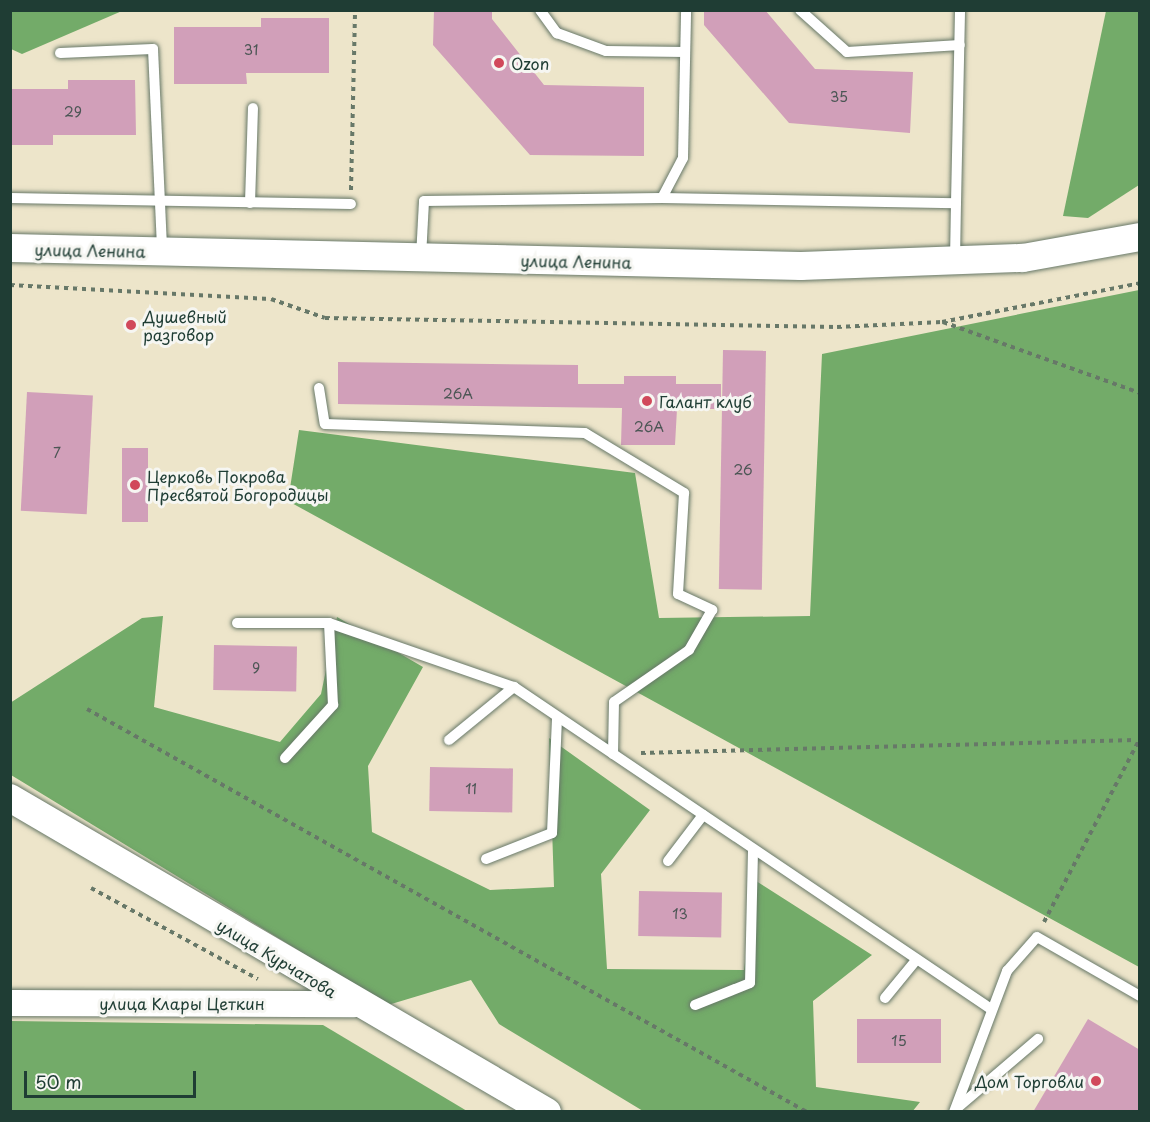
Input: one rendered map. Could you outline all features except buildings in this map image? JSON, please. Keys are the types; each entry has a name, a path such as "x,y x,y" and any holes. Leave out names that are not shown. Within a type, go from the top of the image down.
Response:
{"main road":[{"name":"улица Ленина","path":"10,248 801,266 955,262 1077,252 1140,237"},
{"name":"улица Курчатова","path":"10,798 354,1004 547,1112"}],"street":[{"name":"улица Клары Цеткин","path":"10,1003 354,1004"}],"lane":[{"path":"540,10 557,33 606,51 685,52"},
{"path":"662,198 683,158 686,10"},
{"path":"800,10 848,52 960,45"},
{"path":"955,262 960,10"},
{"path":"60,53 153,49 156,201 162,252"},
{"path":"250,202 253,108"},
{"path":"10,198 351,204"},
{"path":"421,257 424,201 662,198 956,203"},
{"path":"319,388 325,424 585,433 684,493 678,594 712,610 689,650 614,702 613,754"},
{"path":"237,623 329,623 514,687 991,1009"},
{"path":"285,758 333,705 329,623"},
{"path":"449,740 514,687"},
{"path":"486,859 552,833 557,717"},
{"path":"669,861 703,815"},
{"path":"696,1005 750,983 753,849"},
{"path":"955,1110 1007,971 1037,937 1140,996"},
{"path":"885,998 917,959"},
{"path":"955,1110 1038,1040"}],"path":[{"path":"351,204 355,10"},
{"path":"10,285 271,299 325,318 837,327 942,322 1140,283"},
{"path":"942,322 1140,393"},
{"path":"87,709 807,1112"},
{"path":"613,754 1137,739 1037,937"}],"green space":[{"path":"10,11 122,11 22,54 11,49"},
{"path":"1106,11 1139,11 1139,185 1088,218 1063,216"},
{"path":"1139,290 1139,967 288,501 299,430 635,473 659,618 810,616 822,354"},
{"path":"163,616 154,707 280,742 321,694 337,617 423,667 368,766 372,832 490,890 554,887 549,738 650,810 601,874 607,969 744,970 756,881 872,955 813,1001 816,1087 920,1102 912,1112 643,1111 499,1024 471,980 388,1005 11,775 10,703 142,618"},
{"path":"11,1021 323,1025 467,1111 11,1111"}],"place":[{"name":"Ozon","path":"499,63"},
{"name":"Душевный разговор","path":"131,325"},
{"name":"Галант клуб","path":"647,401"},
{"name":"Церковь Покрова Пресвятой Богородицы","path":"135,485"},
{"name":"Дом Торговли","path":"1096,1081"}]}
